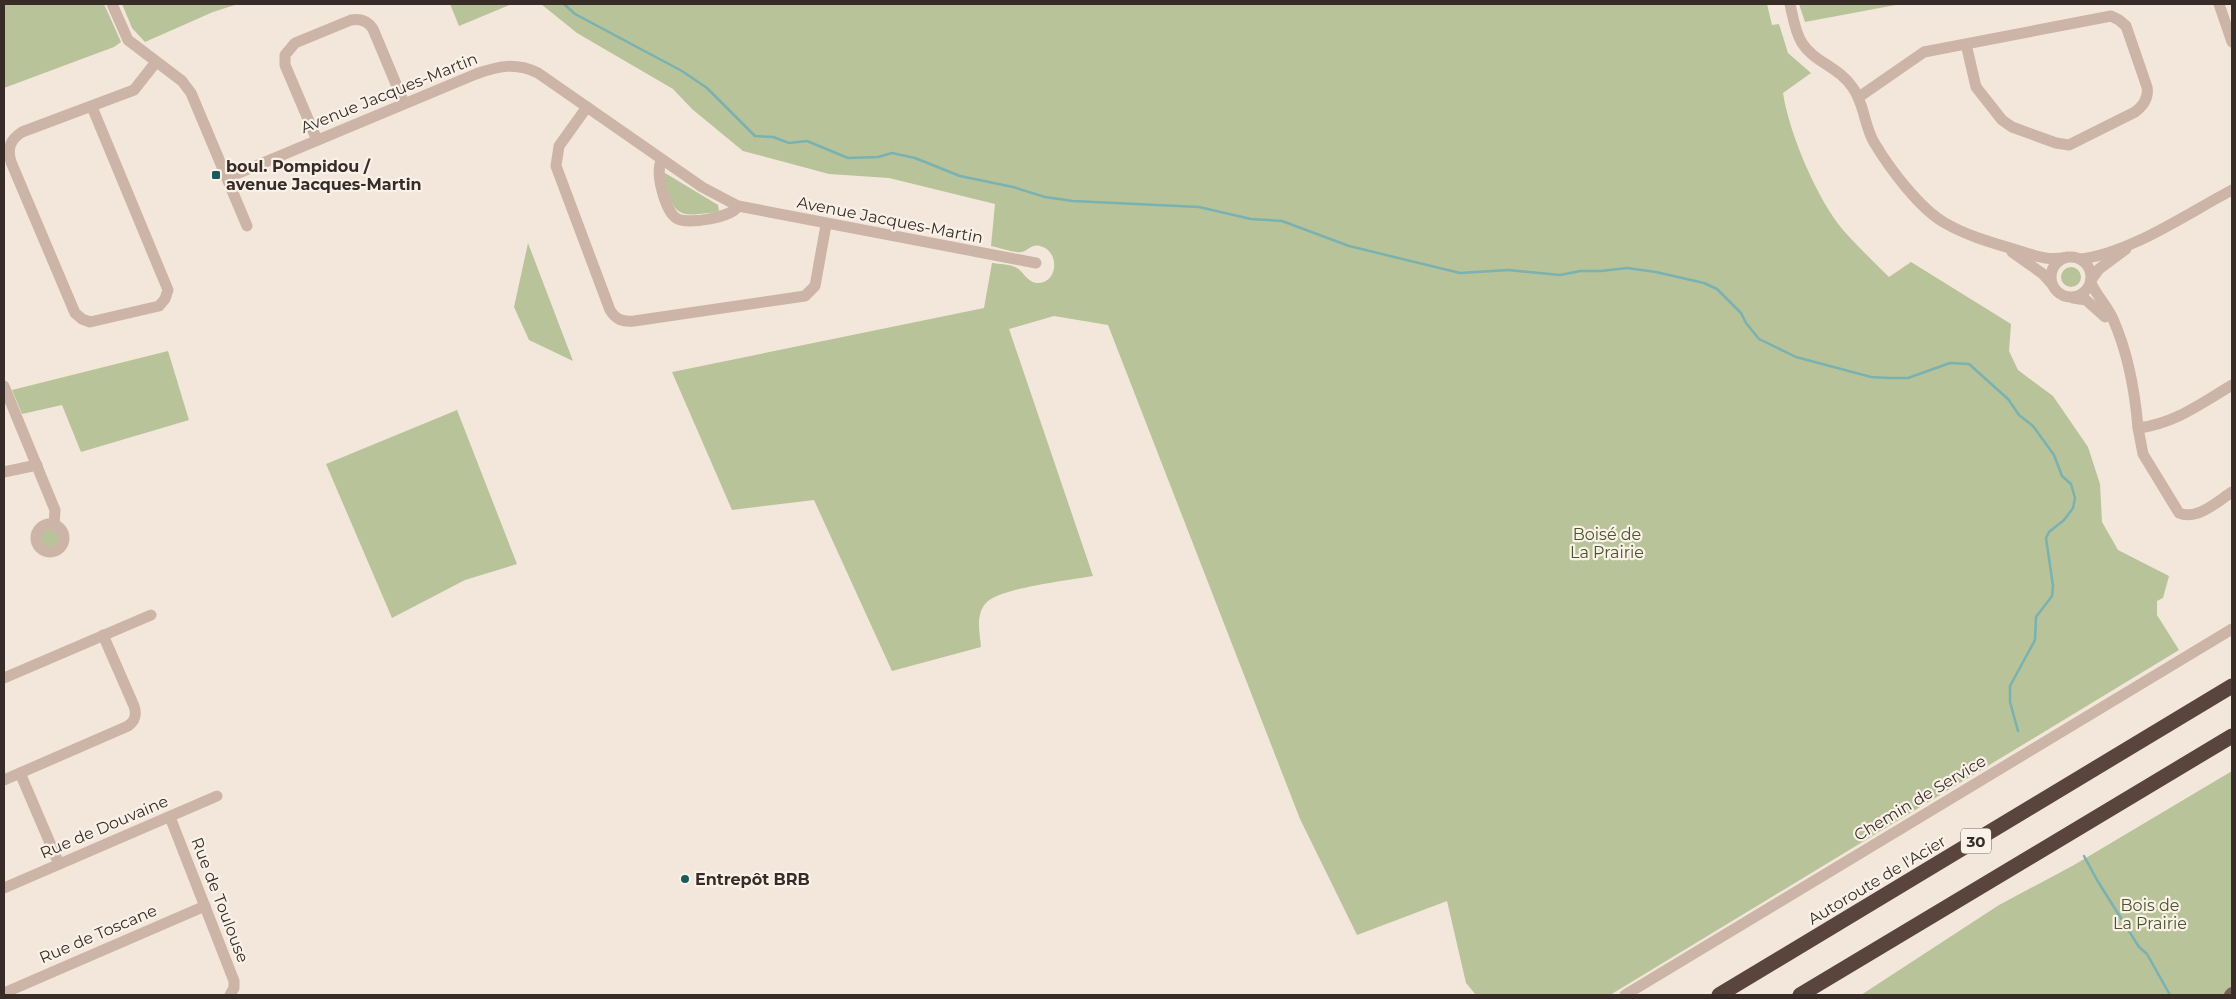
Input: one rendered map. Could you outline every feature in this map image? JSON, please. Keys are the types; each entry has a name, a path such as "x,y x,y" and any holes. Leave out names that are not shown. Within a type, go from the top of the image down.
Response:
{"highway":[{"name":"Autoroute de l'Acier","path":"1719,995 2232,686"},
{"name":"30","path":"1800,995 2232,736"}],"street":[{"path":"112,4 128,40 182,81 191,93 247,226"},
{"path":"1790,4 1796,30 1802,44 1815,56 1841,74 1859,97 1876,146 1927,209 1945,223 2004,248 2046,260 2067,257 2080,259 2097,256 2134,243"},
{"path":"2219,4 2232,42"},
{"path":"1859,97 1873,90 1919,54 1966,44 2106,16 2115,18 2126,26 2147,87 2146,97 2142,106 2135,112 2081,141 2069,145 2061,145 2012,127 2002,120 1976,87 1966,44"},
{"path":"317,140 286,65 285,55 295,43 351,20 366,21 373,29 404,103"},
{"path":"92,107 168,290 165,299 159,306 95,322 82,319 75,313 12,162 9,149 12,140 22,132 134,90 156,62"},
{"name":"Avenue Jacques-Martin","path":"227,178 476,74 510,66 525,68 538,73 710,193 738,206 826,225 1036,263"},
{"path":"586,107 560,146 556,166 610,310 616,318 626,322 805,296 815,286 826,225"},
{"path":"662,160 658,167 658,176 670,211 676,218 686,221 722,216 731,214 738,206"},
{"path":"2072,298 2084,293 2099,269 2134,243 2232,190"},
{"path":"2004,248 2043,274 2058,293 2082,299 2092,304 2117,332"},
{"path":"2051,283 2052,269 2055,264 2067,257"},
{"path":"2080,259 2089,267 2091,281 2110,313 2117,332 2130,375 2143,454 2180,513 2195,515 2232,492"},
{"path":"2138,428 2156,426 2174,419 2232,385"},
{"path":"4,386 55,510 54,525"},
{"path":"4,472 37,465"},
{"path":"4,678 151,615"},
{"name":"Chemin de Service","path":"1625,995 2232,629"},
{"path":"4,780 128,726 133,721 136,713 134,706 103,635"},
{"path":"20,773 59,864"},
{"name":"Rue de Douvaine","path":"4,888 217,796"},
{"name":"Rue de Toulouse","path":"170,817 234,981 234,988 230,995"},
{"name":"Rue de Toscane","path":"4,992 205,906"}],"green space":[{"path":"4,4 104,4 121,42 114,47 4,88"},
{"path":"122,4 238,4 213,12 145,42 132,28"},
{"path":"450,4 512,4 459,26"},
{"name":"Boisé de La Prairie","path":"541,4 1767,4 1772,25 1779,24 1788,53 1811,73 1783,93 1791,127 1805,165 1833,217 1848,236 1889,277 1911,262 2011,324 2009,351 2018,370 2053,396 2088,447 2100,484 2102,522 2118,550 2169,576 2163,598 2157,601 2157,615 2179,650 1610,995 1476,995 1466,983 1447,901 1357,935 1300,819 1108,325 1054,316 1009,329 1093,576 1020,589 993,598 986,603 980,613 981,647 892,671 814,500 732,510 672,372 984,308 992,263 1015,267 1036,283 1049,279 1054,267 1054,260 1047,249 1040,246 1031,247 1019,252 991,246 995,204 889,178 829,174 743,151 692,109 673,89 577,33"},
{"path":"1799,4 1901,4 1805,22"},
{"path":"665,173 718,205 719,211 689,214 677,210 670,199 663,176"},
{"path":"528,243 573,361 529,340 514,307"},
{"path":"2071,267 2078,270 2081,277 2078,284 2071,287 2064,284 2061,277 2064,270"},
{"path":"168,351 189,420 81,452 62,405 22,414 12,390"},
{"path":"457,410 517,564 465,580 392,618 326,464"},
{"path":"46,529 54,529 59,534 57,545 46,547 41,542 41,534"},
{"name":"Bois de La Prairie","path":"2232,771 2232,995 1861,995 1999,905 2074,865"}],"waterway":[{"path":"564,4 575,14 682,71 707,88 755,136 773,137 789,143 807,141 848,158 878,157 892,153 915,158 960,176 1013,187 1045,197 1073,201 1199,207 1251,219 1282,221 1349,246 1460,273 1508,270 1560,275 1580,271 1627,268 1656,272 1704,283 1717,289 1741,313 1746,323 1759,339 1796,357 1871,377 1890,378 1908,378 1950,363 1969,364 2008,399 2019,415 2033,426 2054,455 2062,476 2071,484 2075,498 2073,508 2064,520 2049,532 2046,538 2053,586 2052,596 2036,617 2035,640 2010,686 2010,702 2018,731"},
{"path":"2084,856 2139,947 2147,954 2170,995"}],"place":[{"name":"boul. Pompidou / avenue Jacques-Martin","path":"216,175"},
{"name":"Entrepôt BRB","path":"685,879"}]}
